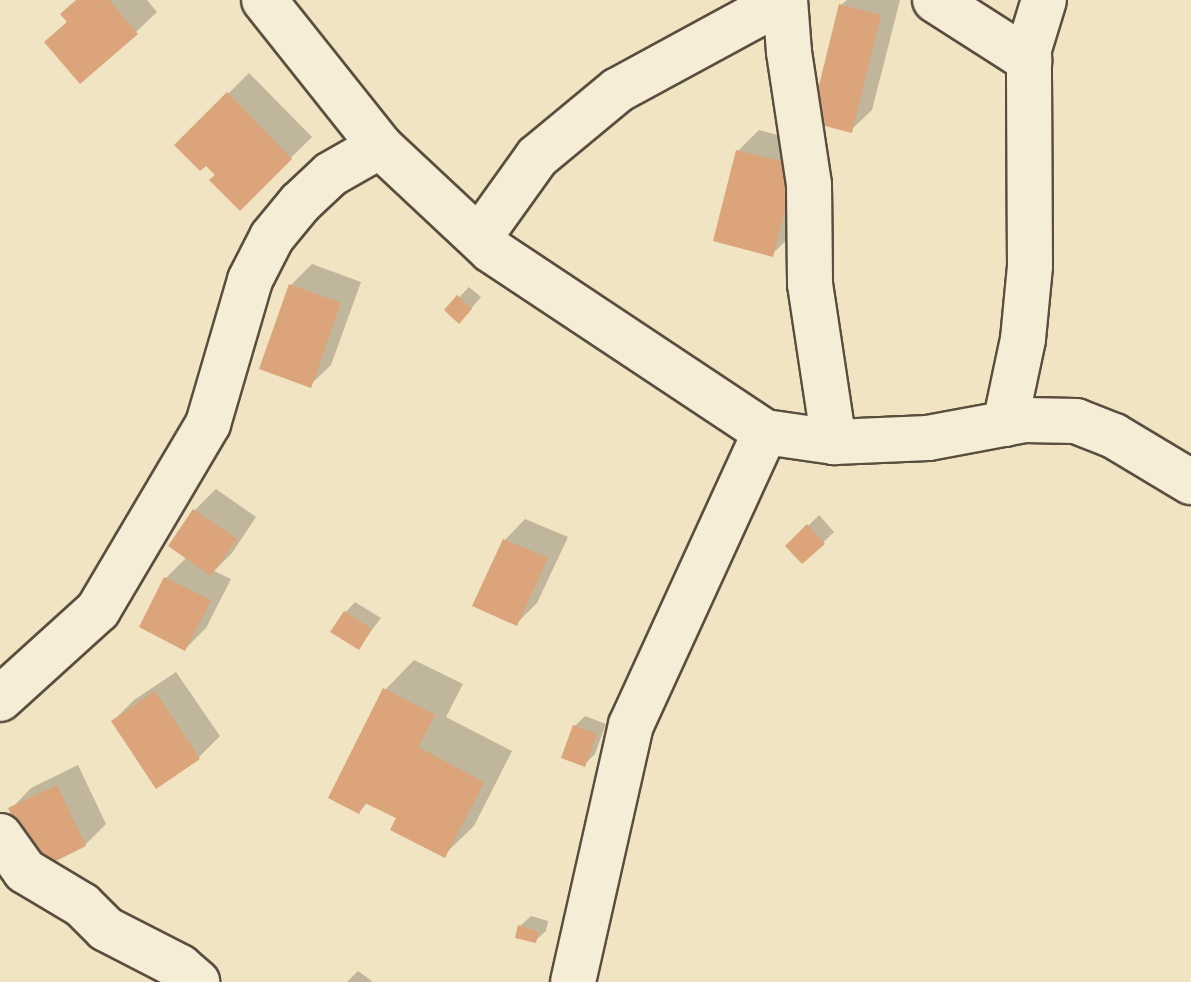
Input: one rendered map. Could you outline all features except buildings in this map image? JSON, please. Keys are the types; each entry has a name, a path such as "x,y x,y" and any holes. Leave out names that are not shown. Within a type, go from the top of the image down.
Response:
{"street":[{"path":"264,0 380,146 491,250 765,432 834,442 928,438 1005,424 1076,421 1114,436 1191,482"},
{"path":"479,238 537,157 618,90 784,0 809,185 810,284 834,442"},
{"path":"935,0 1029,60"},
{"path":"1005,424 1023,339 1030,266 1029,49 1044,0"},
{"path":"0,699 98,610 208,424 250,280 272,237 300,203 331,174 380,146"},
{"path":"573,982 631,725 765,432"},
{"path":"0,836 25,871 82,905 106,929 180,967 197,982"}]}
